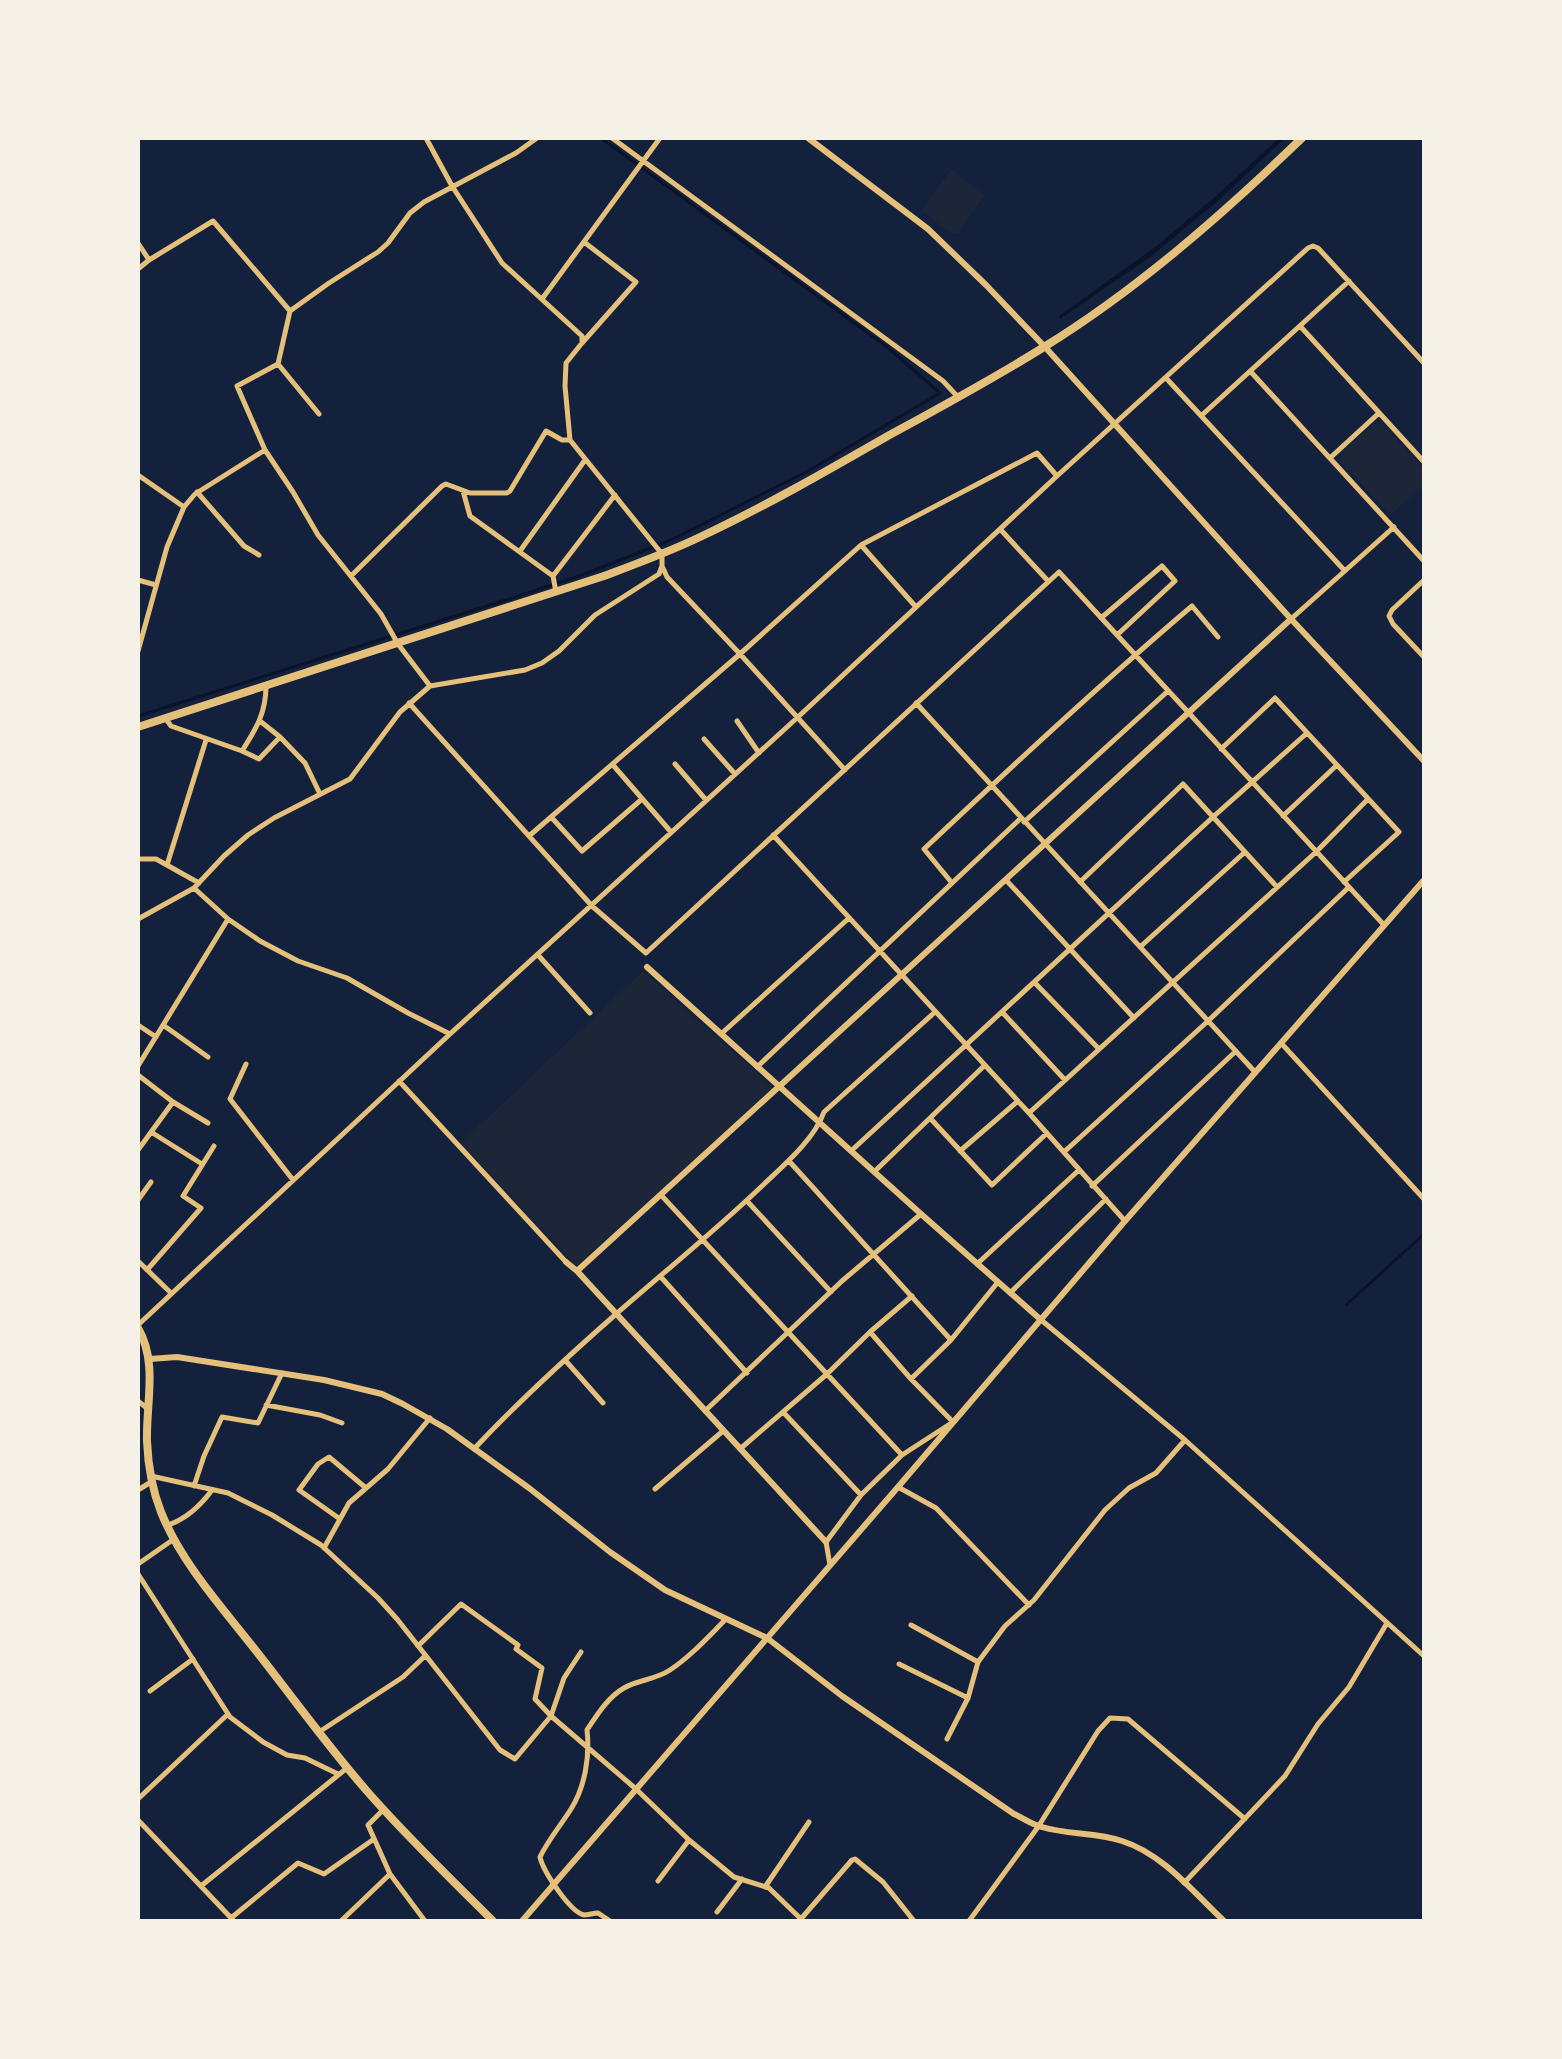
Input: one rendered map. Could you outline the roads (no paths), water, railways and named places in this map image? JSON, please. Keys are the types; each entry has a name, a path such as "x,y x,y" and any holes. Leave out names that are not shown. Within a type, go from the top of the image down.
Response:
{"main road":[{"path":"138,727 556,593 662,554 793,490 1045,347 1158,265 1214,219 1302,138"},
{"path":"138,1326 150,1359 147,1439 151,1479 174,1539 206,1586 383,1810 493,1921"}],"street":[{"path":"426,138 452,186 502,263 582,336 582,343"},
{"path":"430,686 398,644 381,614 318,535 265,450 237,386 278,364 290,311 378,252 410,213 424,202 516,153 537,138"},
{"path":"612,138 943,381 958,397"},
{"path":"542,299 660,138"},
{"path":"808,138 928,229 986,285 1424,761"},
{"path":"138,269 213,221 290,311"},
{"path":"138,919 197,885 248,835 350,779 409,703 430,686 525,670 542,663 559,651 595,615 659,574 662,554 570,440 566,363 636,282 584,242"},
{"path":"138,243 149,260"},
{"path":"138,1326 450,1034 1308,248 1318,248 1424,363"},
{"path":"1202,415 1349,281"},
{"path":"1300,326 1424,462"},
{"path":"278,364 319,414"},
{"path":"1251,372 1424,561"},
{"path":"1166,378 1345,571"},
{"path":"1330,458 1379,413"},
{"path":"351,576 442,486 446,484 470,493 507,493 546,431 562,440 570,440"},
{"path":"138,651 167,547 184,507 197,492 265,450"},
{"path":"529,836 861,545 1037,453 1057,476"},
{"path":"520,551 585,460"},
{"path":"138,475 184,507"},
{"path":"462,490 470,516 553,576 556,593"},
{"path":"197,492 244,546 259,555"},
{"path":"553,576 615,495"},
{"path":"577,1271 1394,527"},
{"path":"1000,529 1048,581"},
{"path":"861,545 916,607"},
{"path":"662,566 667,577 845,770"},
{"path":"1101,618 1162,566 1175,581 1117,635"},
{"path":"409,703 592,906 646,953 1059,572 1384,925"},
{"path":"138,580 156,585"},
{"path":"1424,580 1389,616 1424,657"},
{"path":"952,883 924,849 992,786 1192,606 1218,637"},
{"path":"242,751 260,721 266,686"},
{"path":"757,1067 952,883 1168,691"},
{"path":"1064,1152 1208,1021 1399,832 1275,698 1221,749"},
{"path":"916,703 1255,1072"},
{"path":"165,718 171,726 259,759 280,737"},
{"path":"260,721 305,763 320,794"},
{"path":"737,721 759,753"},
{"path":"851,1151 1307,733"},
{"path":"704,739 735,774"},
{"path":"167,865 206,740"},
{"path":"675,764 706,800"},
{"path":"613,765 671,832"},
{"path":"1283,816 1337,765"},
{"path":"1080,882 1183,784 1277,887"},
{"path":"552,818 582,851 642,799"},
{"path":"1029,1113 1316,852 1368,799"},
{"path":"773,835 1125,1221"},
{"path":"1140,947 1245,852"},
{"path":"138,859 156,859 197,885 228,919 260,941 298,961 347,978 450,1034"},
{"path":"1006,880 1134,1018"},
{"path":"522,1921 1040,1319 1424,880"},
{"path":"721,1034 849,918"},
{"path":"138,1066 228,919"},
{"path":"538,955 590,1013"},
{"path":"647,967 977,1264 1185,1440 1424,1656"},
{"path":"1034,982 1099,1049"},
{"path":"474,1449 512,1408 747,1201 789,1161 820,1123 824,1112 935,1012"},
{"path":"1002,1012 1065,1080"},
{"path":"138,1025 156,1037"},
{"path":"163,1025 208,1057"},
{"path":"1281,1043 1424,1199"},
{"path":"1092,1186 1236,1051"},
{"path":"246,1064 230,1099 293,1180"},
{"path":"874,1172 985,1065"},
{"path":"138,1075 173,1102 208,1123"},
{"path":"399,1081 826,1542 830,1565"},
{"path":"960,1151 1018,1101"},
{"path":"138,1150 173,1102"},
{"path":"930,1118 992,1185 1047,1133"},
{"path":"151,1132 202,1164"},
{"path":"147,1270 201,1208 183,1196 214,1146"},
{"path":"789,1161 951,1340"},
{"path":"977,1264 1079,1170"},
{"path":"138,1200 151,1182"},
{"path":"661,1195 902,1455"},
{"path":"1010,1293 1106,1199"},
{"path":"747,1201 831,1292"},
{"path":"705,1411 831,1292 921,1214"},
{"path":"138,1261 171,1293"},
{"path":"660,1276 747,1373"},
{"path":"911,1379 951,1340 998,1282"},
{"path":"740,1449 912,1296"},
{"path":"870,1332 953,1422"},
{"path":"150,1359 177,1357 350,1385 382,1394 430,1418 665,1590 767,1638 865,1713 1014,1814 1038,1827 1090,1833 1128,1843 1160,1861 1224,1921"},
{"path":"565,1360 603,1403"},
{"path":"194,1486 222,1417 258,1423 282,1373"},
{"path":"138,1401 148,1409"},
{"path":"266,1405 320,1415 342,1423"},
{"path":"783,1412 861,1495"},
{"path":"324,1548 349,1503 388,1469 430,1418"},
{"path":"826,1542 861,1495 902,1455 953,1422"},
{"path":"655,1489 723,1431"},
{"path":"947,1739 968,1698 978,1662 1005,1626 1029,1605 1105,1510 1129,1488 1156,1473 1185,1440"},
{"path":"340,1519 299,1490 318,1464 329,1457 366,1488"},
{"path":"138,1490 151,1479 228,1493 272,1515 324,1548 378,1598 500,1750 515,1759 551,1716 564,1678 581,1652"},
{"path":"898,1487 936,1508 1029,1605"},
{"path":"167,1525 192,1512 212,1490"},
{"path":"138,1564 174,1539"},
{"path":"138,1574 228,1714 263,1742 287,1755 305,1758 338,1774"},
{"path":"418,1646 461,1604 518,1645 516,1649 542,1668 535,1699 551,1716 734,1877 769,1888 801,1920 855,1859 883,1882 914,1921"},
{"path":"610,1921 598,1913 584,1918 553,1885 540,1857 574,1806 589,1748 587,1730 611,1698 625,1687 653,1679 671,1669 726,1619"},
{"path":"1184,1883 1285,1776 1318,1724 1349,1687 1387,1623"},
{"path":"911,1625 978,1662"},
{"path":"319,1732 403,1677 425,1656"},
{"path":"150,1691 193,1659"},
{"path":"899,1664 968,1698"},
{"path":"138,1799 228,1714"},
{"path":"969,1921 1038,1827 1098,1731 1110,1718 1128,1719 1245,1819"},
{"path":"201,1886 348,1768"},
{"path":"383,1810 368,1825 390,1874 425,1921"},
{"path":"138,1820 232,1920 298,1863 324,1874 374,1839"},
{"path":"765,1887 809,1822"},
{"path":"658,1881 689,1840"},
{"path":"341,1921 390,1874"},
{"path":"717,1912 742,1879"},
{"path":"413,1921 419,1915"}],"waterway":[{"path":"138,716 582,575 671,540 808,471 940,393 887,347 601,138"},
{"path":"1347,1304 1424,1234"}]}
